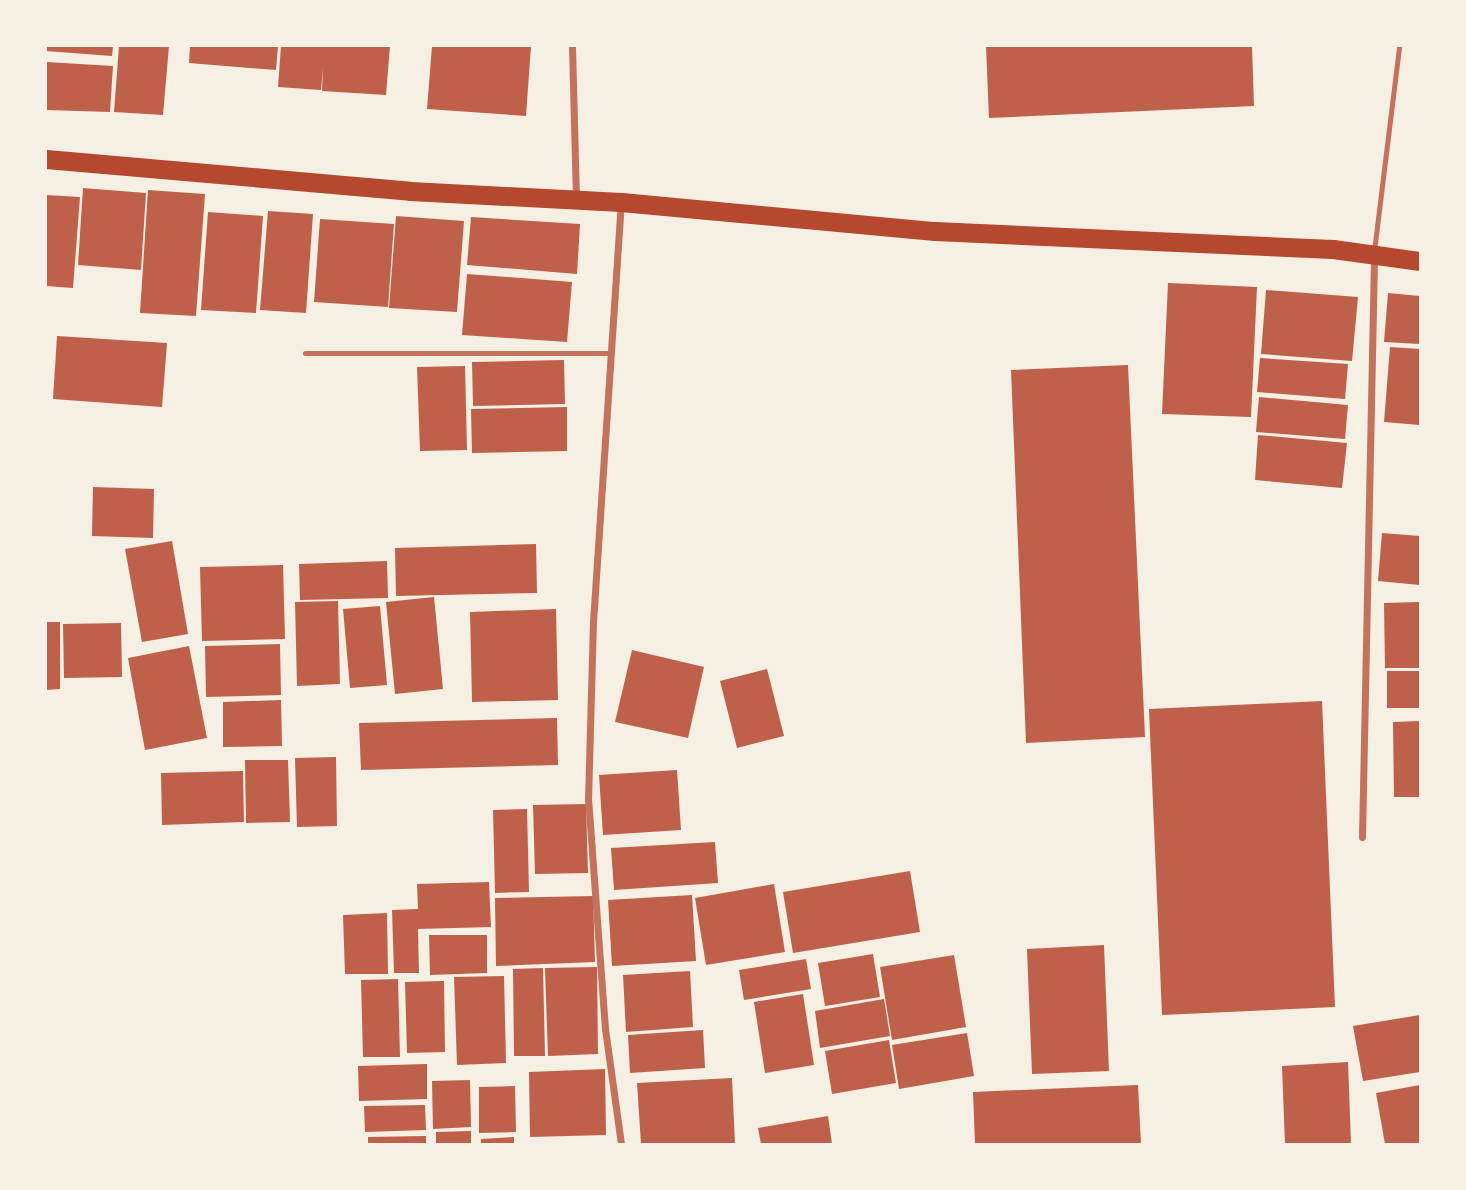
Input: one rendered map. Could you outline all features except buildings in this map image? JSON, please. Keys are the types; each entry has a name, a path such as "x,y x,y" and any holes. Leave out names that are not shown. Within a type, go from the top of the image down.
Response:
{"highway":[{"path":"46,159 410,191 621,202 935,231 1333,249 1420,261"}],"street":[{"path":"572,46 576,199"},
{"path":"621,202 593,622 589,800 605,1029 621,1144"},
{"path":"1362,837 1374,254"}],"lane":[{"path":"1374,254 1399,46"},
{"path":"305,353 611,353"}]}
